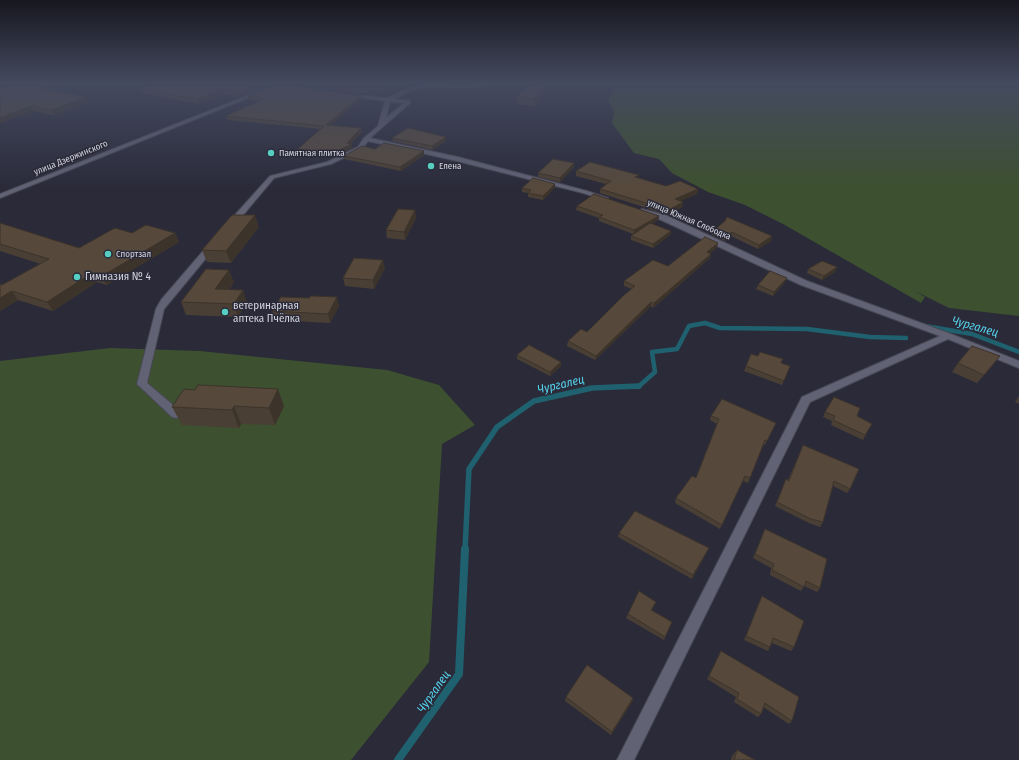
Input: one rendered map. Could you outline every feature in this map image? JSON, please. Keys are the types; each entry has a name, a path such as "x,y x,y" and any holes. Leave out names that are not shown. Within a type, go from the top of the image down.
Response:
{"street":[{"name":"улица Дзержинского","path":"0,196 193,118"},
{"path":"382,124 383,118"},
{"path":"176,414 142,384 160,309 164,302 272,177 329,163 360,148 366,139 381,127 382,124 389,118"},
{"path":"366,139 458,159 585,192 613,201"},
{"name":"улица Южная Слободка","path":"634,208 662,217 804,283 948,336 1019,366"},
{"path":"625,760 806,400 948,336"}],"green space":[{"path":"613,118 1019,118 1019,316 949,308 915,291 925,297 921,303 783,224 745,205 708,192 672,173 659,159 634,153 612,123"},
{"path":"110,348 200,351 387,370 439,385 475,425 442,444 429,662 351,760 0,760 0,361"}],"building":[{"path":"250,118 334,118 326,125 361,128 347,143 352,144 333,153 298,149 324,126"},
{"path":"408,128 446,137 432,146 392,138"},
{"path":"384,143 424,151 400,167 344,156 362,146 375,149"},
{"path":"553,159 574,163 560,178 538,173"},
{"path":"590,162 639,175 635,177 666,186 680,181 698,189 675,199 683,202 669,210 600,189 611,181 576,171"},
{"path":"533,178 555,184 543,196 528,193 531,190 522,188"},
{"path":"594,194 659,216 634,230 599,217 603,215 577,206"},
{"path":"398,209 415,210 404,232 386,230"},
{"path":"232,215 255,215 226,251 202,250"},
{"path":"727,217 772,236 759,245 732,232 726,237 713,231 725,221"},
{"path":"0,223 79,248 115,228 132,233 146,225 175,233 102,276 92,273 47,302 12,291 0,298 0,284 2,285 49,259 0,244"},
{"path":"650,223 671,231 653,244 631,236"},
{"path":"705,237 718,243 707,252 711,254 654,303 651,302 596,356 568,341 581,329 587,332 635,286 624,281 653,260 668,266"},
{"path":"354,258 383,260 373,280 343,278"},
{"path":"822,261 837,267 824,276 808,269"},
{"path":"206,269 229,270 215,289 243,290 234,304 181,302"},
{"path":"770,271 787,278 774,292 758,285"},
{"path":"311,296 337,297 328,314 272,311 281,297 309,298"},
{"path":"529,345 561,362 550,372 517,355"},
{"path":"972,346 1000,356 984,375 958,363"},
{"path":"760,352 783,359 781,363 790,366 784,381 746,366 751,354 758,356"},
{"path":"198,385 278,389 269,408 234,406 232,410 172,407 184,389 195,390"},
{"path":"834,397 860,408 857,416 872,424 865,435 833,420 835,416 825,412"},
{"path":"722,399 776,423 767,441 765,440 750,478 745,476 722,525 676,498 692,476 696,478 719,419 711,416"},
{"path":"803,445 859,469 850,489 834,481 823,522 811,519 777,502 786,479 789,481"},
{"path":"635,511 709,548 693,575 619,533"},
{"path":"765,529 827,559 820,588 806,581 804,587 772,570 774,564 755,554"},
{"path":"639,591 656,602 651,610 672,622 665,637 628,614"},
{"path":"762,596 804,621 794,647 773,638 770,647 746,636"},
{"path":"721,651 799,697 792,721 765,703 761,714 737,699 739,693 709,676"},
{"path":"587,665 633,698 612,732 566,697"},
{"path":"737,750 755,760 734,760"}],"waterway":[{"name":"Чургалец","path":"638,387 655,372 652,352 677,349 689,326 705,323 720,328 807,329 870,337 906,338"},
{"name":"Чургалец","path":"925,326 972,334 1019,352"},
{"name":"Чургалец","path":"465,550 469,469 497,427 534,401 592,388 639,386"},
{"name":"Чургалец","path":"398,760 459,674 465,549"}],"place":[{"name":"Памятная плитка","path":"271,153"},
{"name":"Елена","path":"431,166"},
{"name":"Спортзал","path":"108,254"},
{"name":"Гимназия № 4","path":"77,277"},
{"name":"ветеринарная аптека Пчёлка","path":"225,312"}]}
